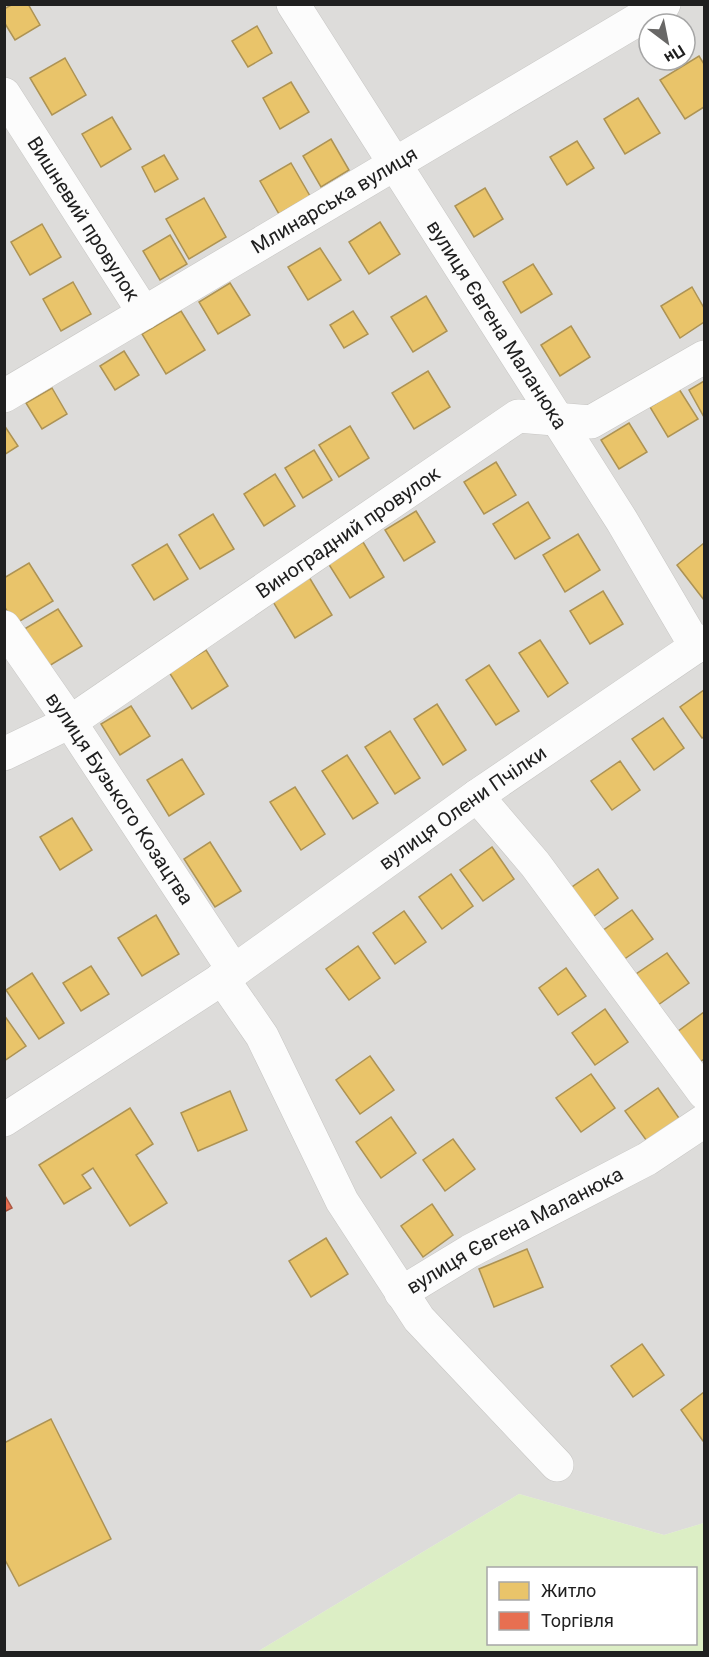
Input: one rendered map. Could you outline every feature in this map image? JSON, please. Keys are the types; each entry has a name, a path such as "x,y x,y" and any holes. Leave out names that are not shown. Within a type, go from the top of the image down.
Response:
{"street":[{"name":"вулиця Євгена Маланюка","path":"293,4 700,644"},
{"name":"Млинарська вулиця","path":"4,396 664,4"},
{"name":"Вишневий провулок","path":"4,94 144,313"},
{"name":"Виноградний провулок","path":"4,754 70,722 518,416 591,422 705,357"},
{"name":"вулиця Бузького Козацтва","path":"4,627 70,722 228,974"},
{"name":"вулиця Олени Пчілки","path":"4,1120 228,974 477,796 700,644"},
{"path":"477,796 535,864 705,1093"},
{"path":"228,974 262,1036 342,1201 401,1293"},
{"name":"вулиця Євгена Маланюка","path":"557,1465 419,1319 401,1293 470,1251 647,1159 705,1121"}],"shaded area":[{"path":"5,5 704,5 704,1523 664,1535 519,1494 257,1652 5,1652"}],"green space":[{"path":"519,1494 664,1535 704,1523 704,1652 257,1652"}],"building: Житло":[{"path":"13,4 28,4 40,25 15,40 4,22 4,9"},
{"path":"257,26 272,53 248,67 232,41"},
{"path":"699,56 704,64 704,107 685,119 660,80 673,72 697,72 697,57"},
{"path":"65,58 86,95 52,115 30,78"},
{"path":"291,82 309,112 280,129 263,98"},
{"path":"638,98 660,133 625,154 604,119"},
{"path":"112,117 131,149 101,167 82,134"},
{"path":"331,139 349,170 321,187 303,156"},
{"path":"577,141 594,168 567,185 550,157"},
{"path":"164,155 178,179 155,192 142,167"},
{"path":"291,163 310,196 279,214 260,181"},
{"path":"485,188 503,219 474,237 455,206"},
{"path":"204,198 226,237 189,259 166,219"},
{"path":"380,222 400,254 369,274 349,242"},
{"path":"42,224 61,257 30,275 11,242"},
{"path":"170,235 187,264 160,280 143,251"},
{"path":"320,248 341,280 308,300 288,267"},
{"path":"533,264 552,294 521,313 503,282"},
{"path":"73,282 91,314 61,331 43,299"},
{"path":"230,283 250,315 218,334 199,302"},
{"path":"692,287 704,308 704,322 680,338 661,306"},
{"path":"426,296 447,331 413,352 391,317"},
{"path":"181,311 205,350 166,374 142,334"},
{"path":"353,311 368,334 344,348 330,325"},
{"path":"571,326 590,357 560,376 541,345"},
{"path":"124,351 139,375 115,390 100,366"},
{"path":"428,371 450,407 414,429 392,393"},
{"path":"704,381 704,417 689,390"},
{"path":"52,388 67,414 42,429 26,403"},
{"path":"679,389 698,419 668,437 650,407"},
{"path":"629,423 647,452 619,469 601,440"},
{"path":"4,425 18,446 4,455"},
{"path":"350,426 369,458 339,477 319,445"},
{"path":"314,450 332,480 303,498 285,468"},
{"path":"496,462 516,495 484,514 464,482"},
{"path":"275,474 295,506 264,526 244,494"},
{"path":"528,502 550,538 515,559 493,524"},
{"path":"416,511 435,542 404,561 385,530"},
{"path":"213,514 234,549 200,569 179,535"},
{"path":"578,534 600,570 565,592 543,555"},
{"path":"363,542 384,577 350,598 328,563"},
{"path":"704,543 704,600 677,565"},
{"path":"167,544 188,579 154,600 132,565"},
{"path":"29,563 53,601 15,624 4,606 4,578"},
{"path":"309,577 332,615 295,638 272,600"},
{"path":"603,591 623,624 590,644 570,611"},
{"path":"58,609 82,646 44,669 21,631"},
{"path":"540,640 568,683 548,697 519,653"},
{"path":"206,650 228,686 192,709 169,672"},
{"path":"489,665 519,711 496,725 466,680"},
{"path":"704,690 704,737 702,738 680,707"},
{"path":"437,704 466,750 443,765 414,719"},
{"path":"131,706 150,736 120,755 101,724"},
{"path":"663,718 684,748 654,770 632,739"},
{"path":"390,731 420,778 395,794 365,747"},
{"path":"347,755 378,803 353,819 322,771"},
{"path":"182,759 204,794 169,816 147,780"},
{"path":"620,761 640,790 612,810 591,781"},
{"path":"295,787 325,834 301,850 270,802"},
{"path":"72,818 92,850 60,870 40,837"},
{"path":"210,842 241,891 215,907 184,859"},
{"path":"492,847 514,879 483,901 460,870"},
{"path":"598,869 618,898 590,919 569,889"},
{"path":"451,874 473,906 442,929 419,897"},
{"path":"632,910 653,939 623,960 602,931"},
{"path":"404,911 426,942 395,964 373,933"},
{"path":"156,915 179,954 142,976 118,938"},
{"path":"358,946 380,978 349,1000 326,969"},
{"path":"667,953 689,983 658,1005 636,974"},
{"path":"91,966 109,994 81,1011 63,983"},
{"path":"566,968 586,996 558,1015 539,988"},
{"path":"32,973 64,1023 39,1039 6,990"},
{"path":"605,1009 628,1042 595,1065 572,1033"},
{"path":"704,1012 704,1059 700,1062 677,1032"},
{"path":"4,1015 26,1046 4,1061"},
{"path":"370,1056 394,1090 360,1114 336,1080"},
{"path":"591,1074 615,1108 581,1132 556,1098"},
{"path":"658,1088 681,1121 649,1144 625,1111"},
{"path":"230,1091 247,1130 198,1151 181,1113"},
{"path":"130,1108 153,1144 136,1155 167,1203 130,1226 93,1168 82,1175 91,1188 64,1204 39,1165"},
{"path":"391,1117 416,1153 381,1178 356,1142"},
{"path":"453,1139 475,1169 445,1191 423,1160"},
{"path":"432,1204 453,1235 423,1257 401,1226"},
{"path":"326,1238 348,1274 311,1297 289,1261"},
{"path":"527,1249 543,1287 494,1307 479,1269"},
{"path":"642,1344 664,1375 633,1397 611,1366"},
{"path":"704,1392 704,1441 703,1441 681,1410"},
{"path":"51,1419 111,1539 19,1586 4,1558 4,1443"}],"building: Торгівля":[{"path":"4,1194 12,1208 4,1212"}]}
